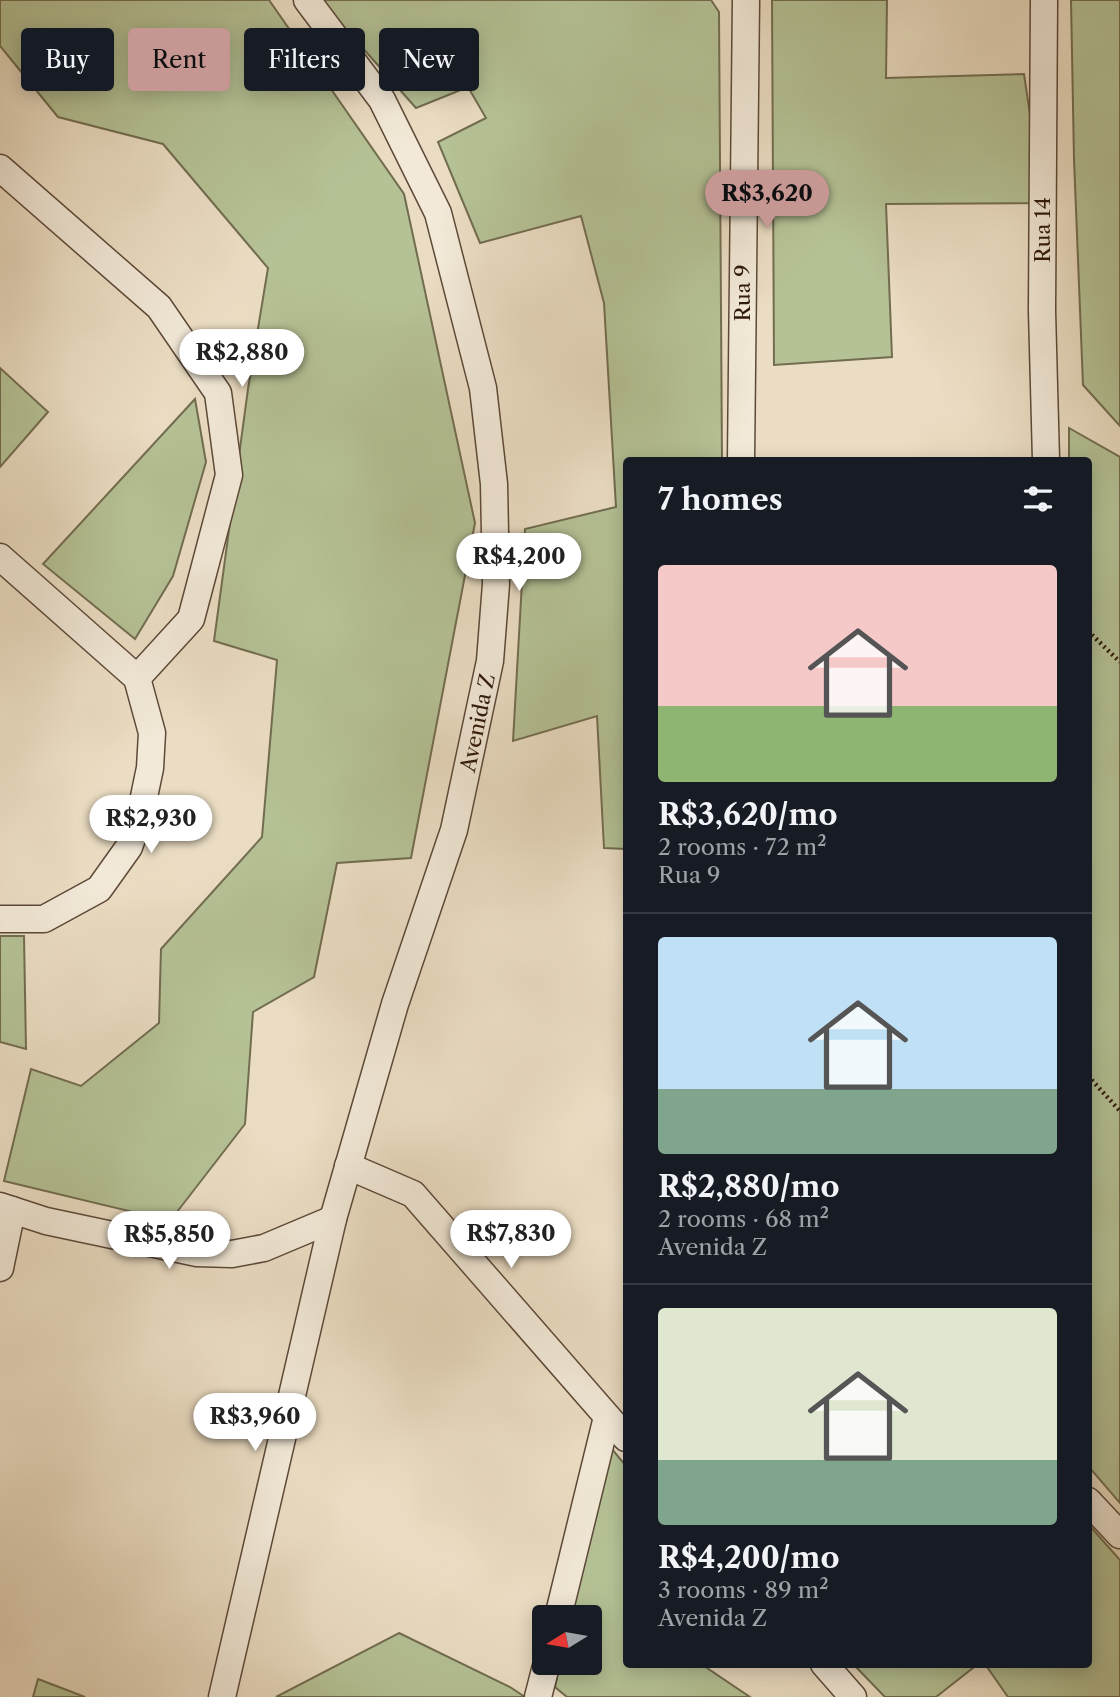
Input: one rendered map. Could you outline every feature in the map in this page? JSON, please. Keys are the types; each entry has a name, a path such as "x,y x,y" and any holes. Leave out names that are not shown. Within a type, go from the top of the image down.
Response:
{"street":[{"name":"Avenida Z","path":"222,1697 333,1219 395,1004 454,830 475,743 490,661 495,597 494,484 483,388 438,212 382,100 307,0"},
{"name":"Rua 9","path":"741,457 746,0"},
{"name":"Rua 14","path":"1044,0 1042,311 1046,457"},
{"path":"0,168 159,307 218,393 229,475 191,619 137,678"},
{"path":"0,556 137,678 152,733 142,804 129,847 99,889 44,919 0,919"},
{"path":"348,1166 413,1194 623,1435"},
{"path":"0,1268 6,1208 46,1221 197,1253 232,1254 264,1248 333,1219"},
{"path":"561,1605 607,1417"},
{"path":"1092,1505 1120,1535"},
{"path":"828,1668 853,1697"},
{"path":"538,1697 544,1675"}],"path":[{"path":"1092,635 1120,662"},
{"path":"1092,1080 1120,1111"}],"green space":[{"path":"0,0 269,0 288,28 244,28 244,91 332,91 404,194 475,523 411,858 337,863 314,977 253,1012 245,1124 170,1221 4,1181 31,1069 81,1086 159,1023 161,949 262,837 277,660 214,641 248,389 268,268 163,144 58,117 37,91 114,91 114,28 21,28 21,72 0,46"},
{"path":"320,0 711,0 719,12 722,457 623,457 623,849 604,848 597,716 513,741 525,529 616,507 604,303 581,216 480,243 438,142 486,118 470,91 479,91 479,28 379,28 379,66 365,51 365,28 345,28"},
{"path":"772,0 887,0 886,78 1024,74 1043,203 886,204 892,357 774,365"},
{"path":"1071,0 1120,0 1120,426 1083,385"},
{"path":"401,91 458,91 416,108"},
{"path":"0,368 48,412 0,467"},
{"path":"195,399 206,462 173,576 135,639 43,564"},
{"path":"1069,428 1120,457 1120,1503 1092,1471 1092,457 1069,457"},
{"path":"0,936 24,936 26,1049 0,1042"},
{"path":"607,1443 623,1462 623,1668 707,1668 750,1697 567,1697 555,1687 558,1675 602,1675 602,1605 573,1605"},
{"path":"1092,1528 1120,1560 1120,1697 1008,1697 988,1668 1092,1668"},
{"path":"399,1633 510,1687 525,1697 276,1697"},
{"path":"857,1668 973,1668 936,1697 885,1697"},
{"path":"38,1679 85,1697 33,1697"}]}
